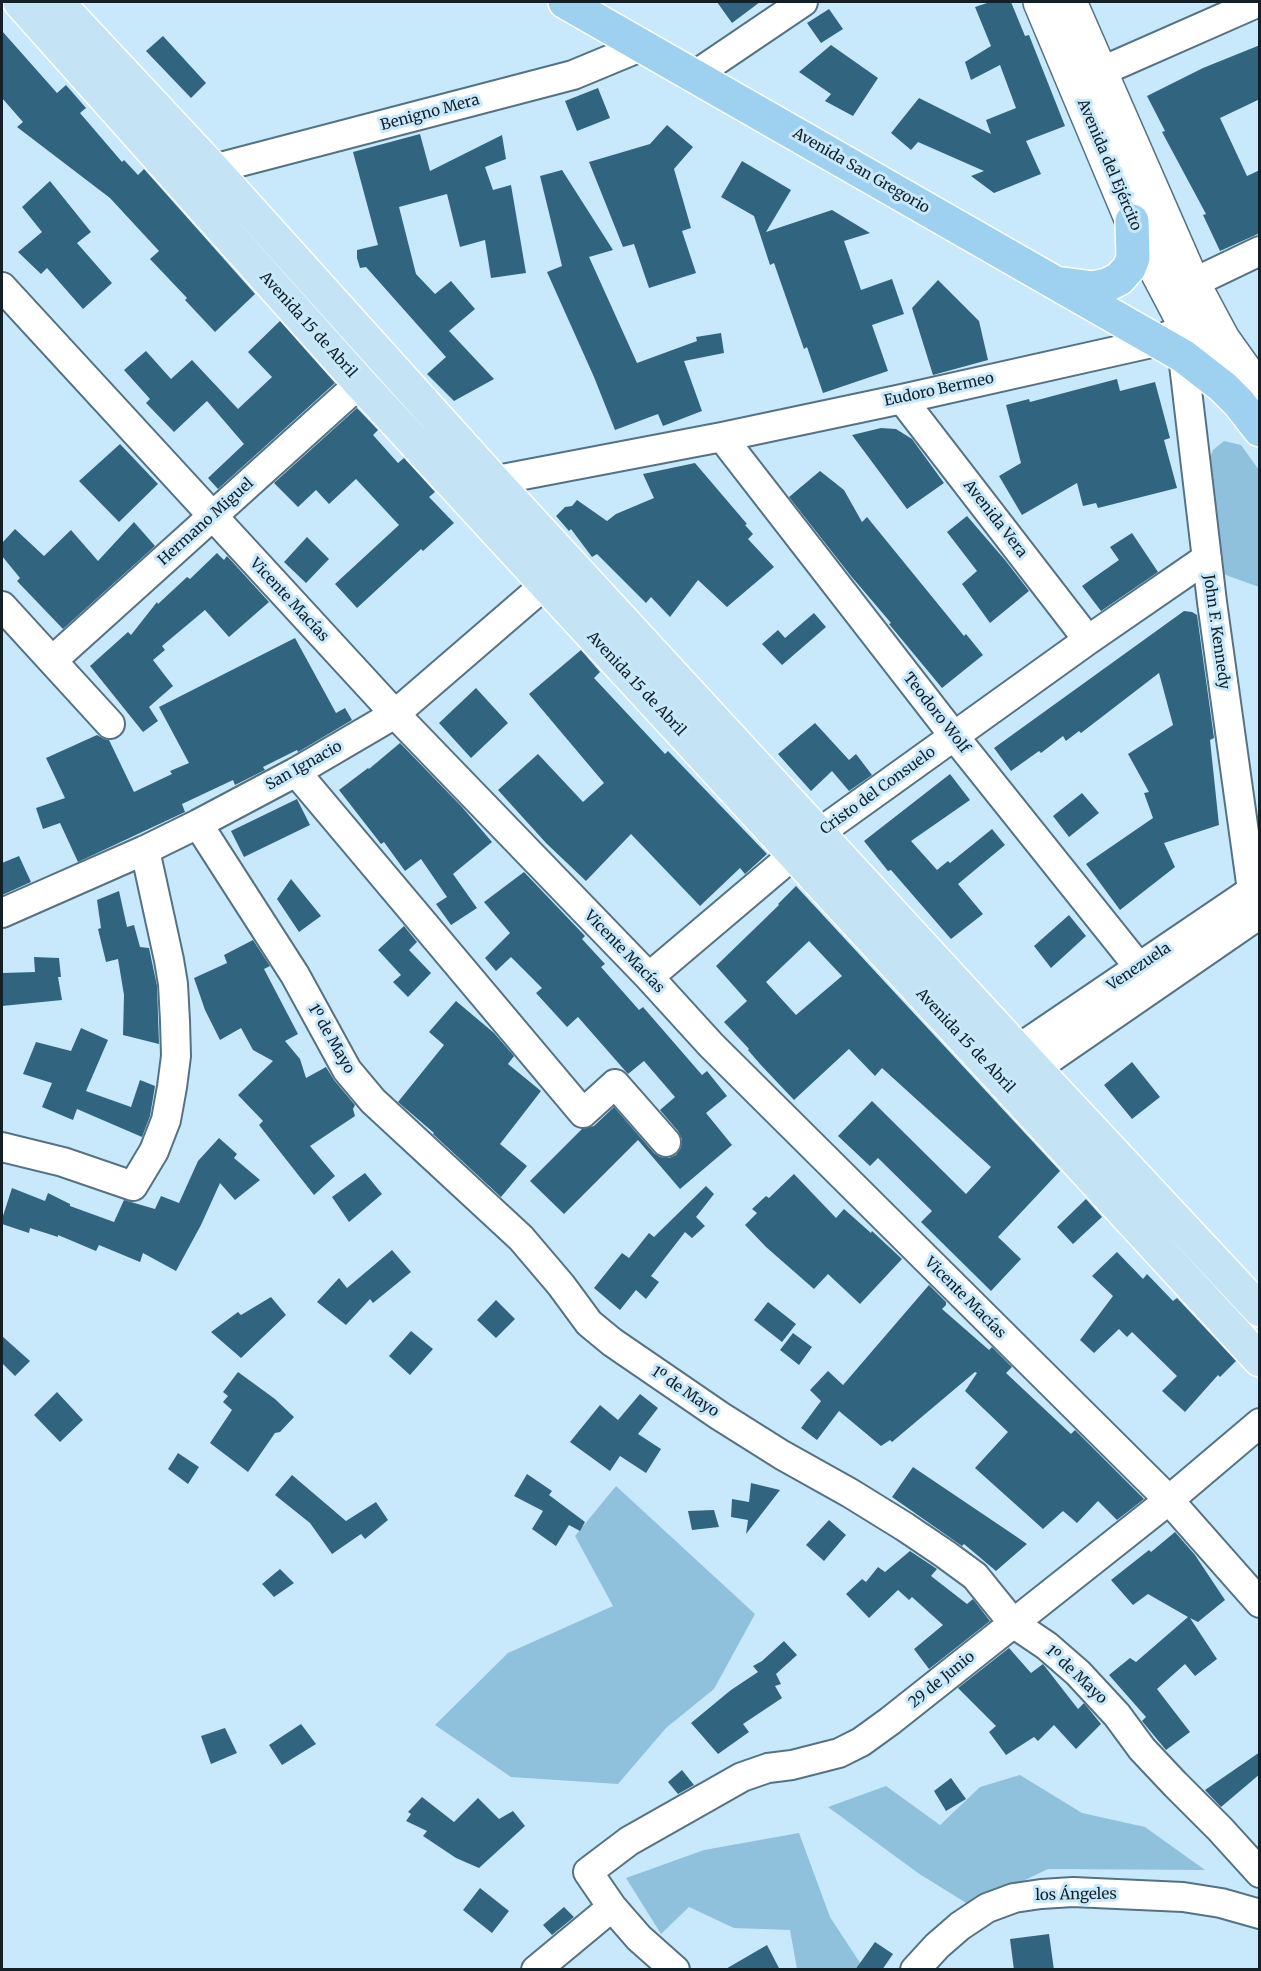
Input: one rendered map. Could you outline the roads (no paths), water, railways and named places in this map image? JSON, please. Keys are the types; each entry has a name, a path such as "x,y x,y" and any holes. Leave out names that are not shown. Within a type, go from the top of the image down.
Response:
{"highway":[{"name":"Avenida San Gregorio","path":"565,2 696,75 1053,282 1183,334"},
{"path":"1053,282 1094,288 1119,279 1129,268 1133,258 1132,221"},
{"name":"Avenida del Ejército","path":"1183,334 1206,373 1253,401 1260,430"}],"main road":[{"name":"Avenida 15 de Abril","path":"20,2 360,383 544,585 1260,1360"},
{"path":"57,2 213,169 494,481 1260,1310"},
{"name":"Avenida del Ejército","path":"1040,2 1132,221 1183,334 1238,362 1253,401"},
{"name":"Avenida del Ejército","path":"1070,2 1193,283 1183,334"}],"street":[{"path":"696,75 803,2"},
{"path":"1100,72 1259,2"},
{"name":"Benigno Mera","path":"213,169 573,75 643,46"},
{"path":"1193,283 1260,251"},
{"name":"Vicente Macías","path":"2,287 395,714 649,977 711,1045 1169,1500 1260,1603"},
{"name":"Eudoro Bermeo","path":"456,488 722,437 902,399 1183,334"},
{"name":"John F. Kennedy","path":"1183,334 1207,558 1258,898"},
{"name":"Hermano Miguel","path":"53,660 360,383"},
{"name":"Avenida Vera","path":"902,399 1088,640"},
{"name":"Teodoro Wolf","path":"722,437 954,736 1147,977"},
{"name":"Cristo del Consuelo","path":"649,977 819,833 1088,640 1207,558"},
{"name":"San Ignacio","path":"2,913 198,824 296,772 395,714 570,563"},
{"path":"3,609 53,660 110,724"},
{"path":"296,772 583,1113 615,1084 666,1142"},
{"name":"1º de Mayo","path":"198,824 295,975 347,1070 373,1101 521,1238 561,1285 589,1323 612,1342 720,1416 782,1455 850,1492 975,1576 1013,1623 1047,1646 1078,1673 1117,1715 1149,1756 1260,1873"},
{"path":"2,1147 63,1162 133,1186 154,1151 166,1120 172,1087 176,1056 175,1021 169,960 145,850"},
{"name":"Venezuela","path":"1147,977 1178,970 1258,898"},
{"name":"Venezuela","path":"1026,1059 1258,898"},
{"path":"1178,970 1202,968 1260,929"},
{"name":"29 de Junio","path":"612,1907 588,1872 629,1841 742,1777 768,1768 792,1765 839,1753 861,1742 1169,1500 1260,1423"},
{"name":"los Ángeles","path":"915,1970 960,1926 987,1908 1014,1898 1073,1892 1183,1897 1221,1903 1260,1914"},
{"path":"536,1970 612,1907 639,1938 675,1970"}]}
